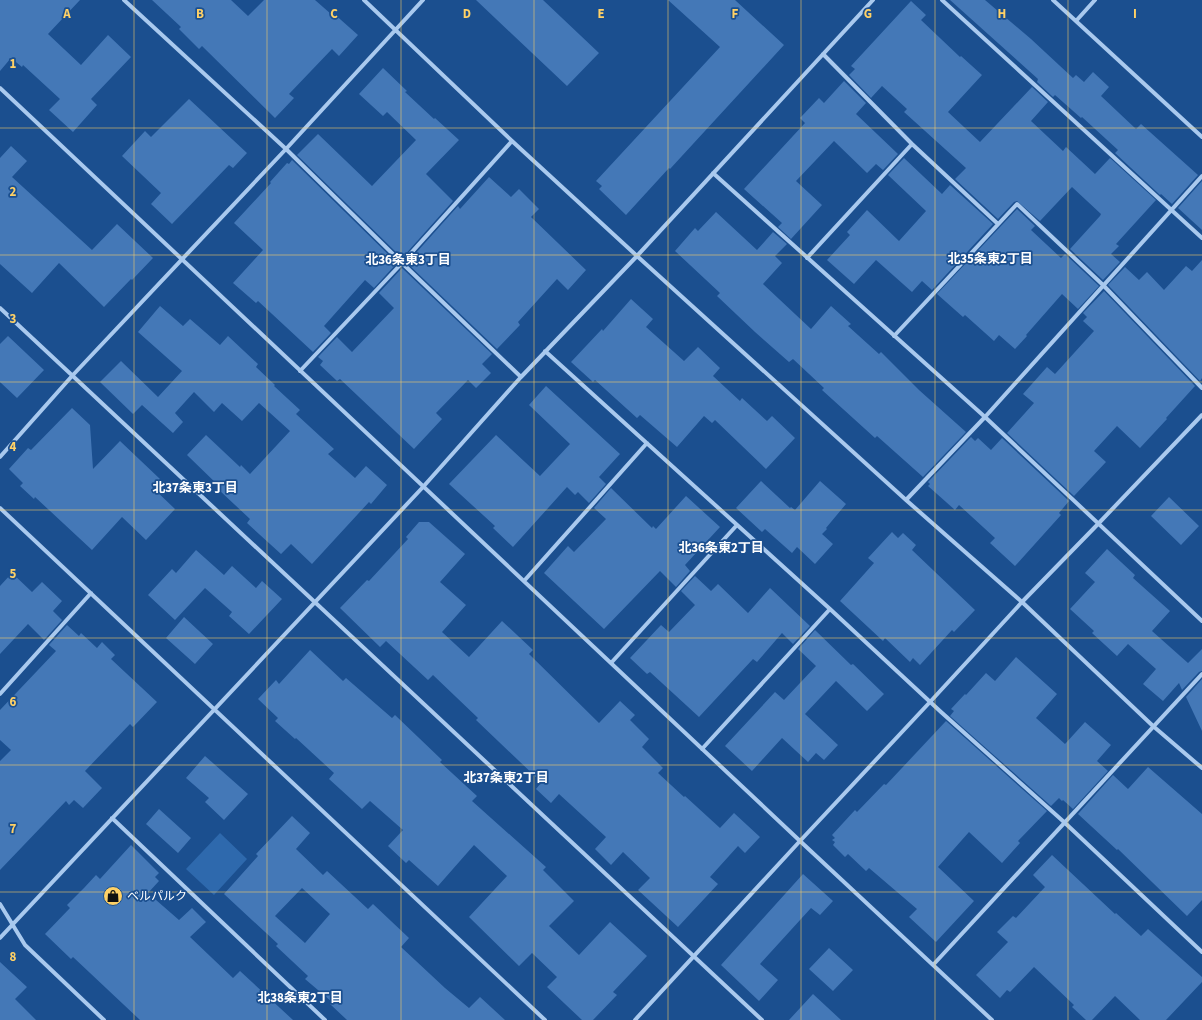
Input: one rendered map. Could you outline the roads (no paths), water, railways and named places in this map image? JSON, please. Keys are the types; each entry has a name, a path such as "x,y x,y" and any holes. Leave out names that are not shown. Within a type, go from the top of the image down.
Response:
{"street":[{"path":"124,0 286,149 521,377"},
{"path":"364,0 512,142 906,500 1022,602 1153,726 1202,768"},
{"path":"0,457 72,376 286,149 423,0"},
{"path":"0,938 316,602 423,487 521,377 637,256 873,0"},
{"path":"942,0 1202,238"},
{"path":"1053,0 1202,137"},
{"path":"1076,21 1095,0"},
{"path":"823,54 912,144 998,224"},
{"path":"0,88 992,1020"},
{"path":"300,371 402,263 512,142"},
{"path":"807,258 912,144"},
{"path":"713,173 985,417 1202,621"},
{"path":"906,500 985,417 1202,176"},
{"path":"894,336 1017,204 1103,285 1202,388"},
{"path":"0,308 762,1020"},
{"path":"546,351 930,702 1064,822 1202,952"},
{"path":"635,1020 1022,602 1202,415"},
{"path":"524,581 647,443"},
{"path":"0,508 546,1020"},
{"path":"611,663 737,525"},
{"path":"0,694 91,593"},
{"path":"702,749 830,609"},
{"path":"933,965 1202,674"},
{"path":"112,818 325,1020"},
{"path":"0,904 25,945 104,1020"}],"place":[{"name":"ベルパルク","path":"113,896"}],"district":[{"name":"北35条東2丁目","path":"990,259"},
{"name":"北36条東3丁目","path":"408,260"},
{"name":"北37条東3丁目","path":"195,488"},
{"name":"北36条東2丁目","path":"721,548"},
{"name":"北37条東2丁目","path":"506,778"},
{"name":"北38条東2丁目","path":"300,998"}]}
